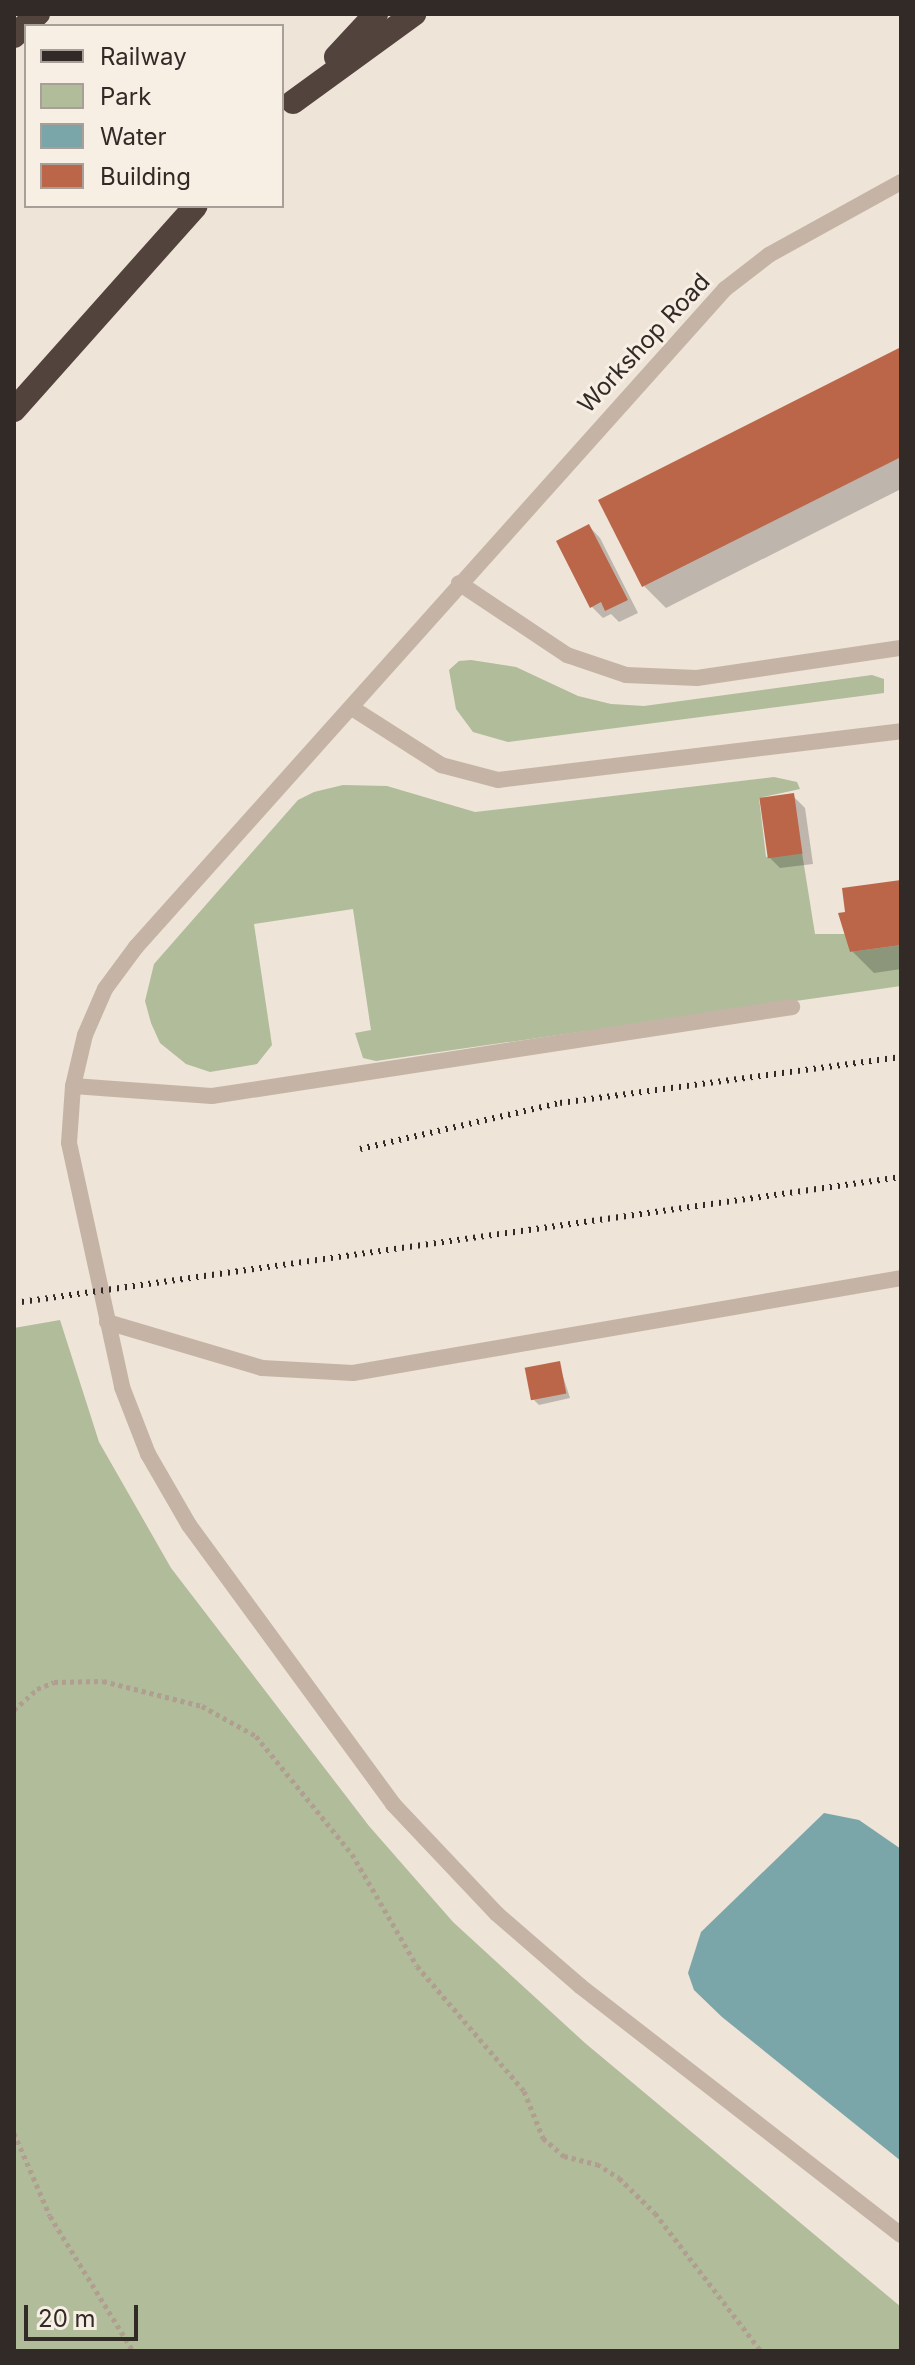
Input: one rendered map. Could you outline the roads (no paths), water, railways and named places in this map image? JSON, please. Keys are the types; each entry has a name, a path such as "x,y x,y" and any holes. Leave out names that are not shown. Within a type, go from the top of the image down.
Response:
{"highway":[{"path":"288,108 376,14"},
{"path":"288,108 414,14"},
{"path":"14,410 194,208"}],"lane":[{"name":"Workshop Road","path":"901,182 769,255 725,289 459,583 119,969 85,1035 73,1086 69,1143 107,1322 134,1423 167,1491 393,1804 497,1914 580,1986 901,2235"},
{"path":"459,583 567,655 626,675 697,678 901,648"},
{"path":"352,708 441,765 498,780 901,731"},
{"path":"73,1086 212,1096 792,1007"},
{"path":"107,1322 262,1368 353,1373 901,1278"}],"water":[{"path":"824,1813 859,1820 901,1849 901,2161 722,2017 694,1990 688,1973 701,1932"}],"railway":[{"path":"360,1149 560,1103 901,1057"},
{"path":"14,1303 901,1177"}]}
